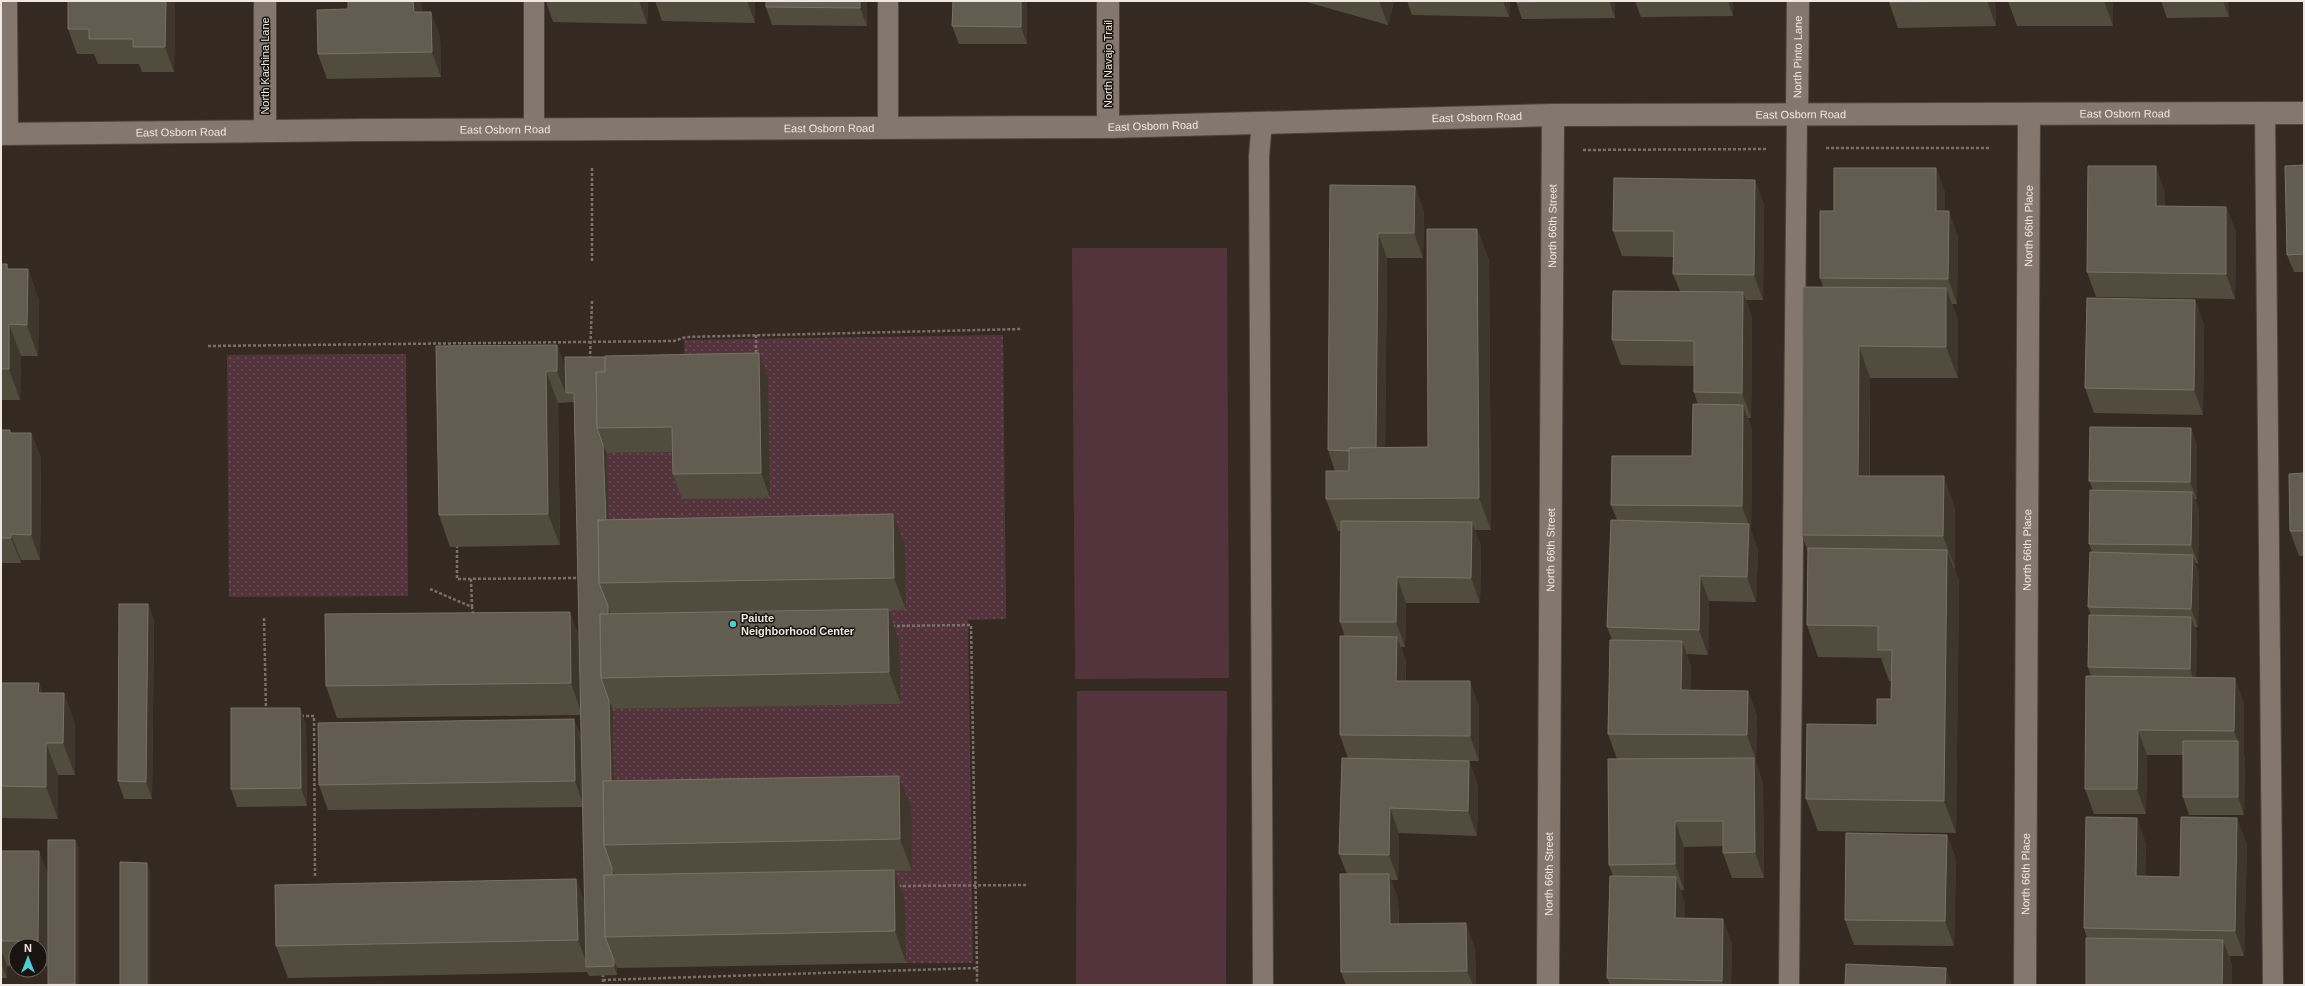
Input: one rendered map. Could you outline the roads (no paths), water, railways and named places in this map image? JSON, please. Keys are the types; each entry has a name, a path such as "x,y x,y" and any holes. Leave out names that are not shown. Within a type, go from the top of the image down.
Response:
{"main road":[{"name":"North Kachina Lane","path":"265,1 265,131"},
{"name":"North Navajo Trail","path":"1108,1 1108,127"},
{"name":"North Pinto Lane","path":"1797,114 1798,1"},
{"name":"East Osborn Road","path":"4,134 534,129 1108,127 1553,115 2029,115 2304,113"},
{"name":"North 66th Street","path":"1548,985 1553,115"},
{"name":"North 66th Place","path":"2025,985 2029,115"}],"lane":[{"path":"4,134 7,1"},
{"path":"534,1 534,129"},
{"path":"888,1 888,128"},
{"path":"2265,113 2273,985"},
{"path":"1789,985 1797,114"},
{"path":"1262,122 1258,156 1263,985"}],"place":[{"name":"Paiute Neighborhood Center","path":"733,624"}]}
